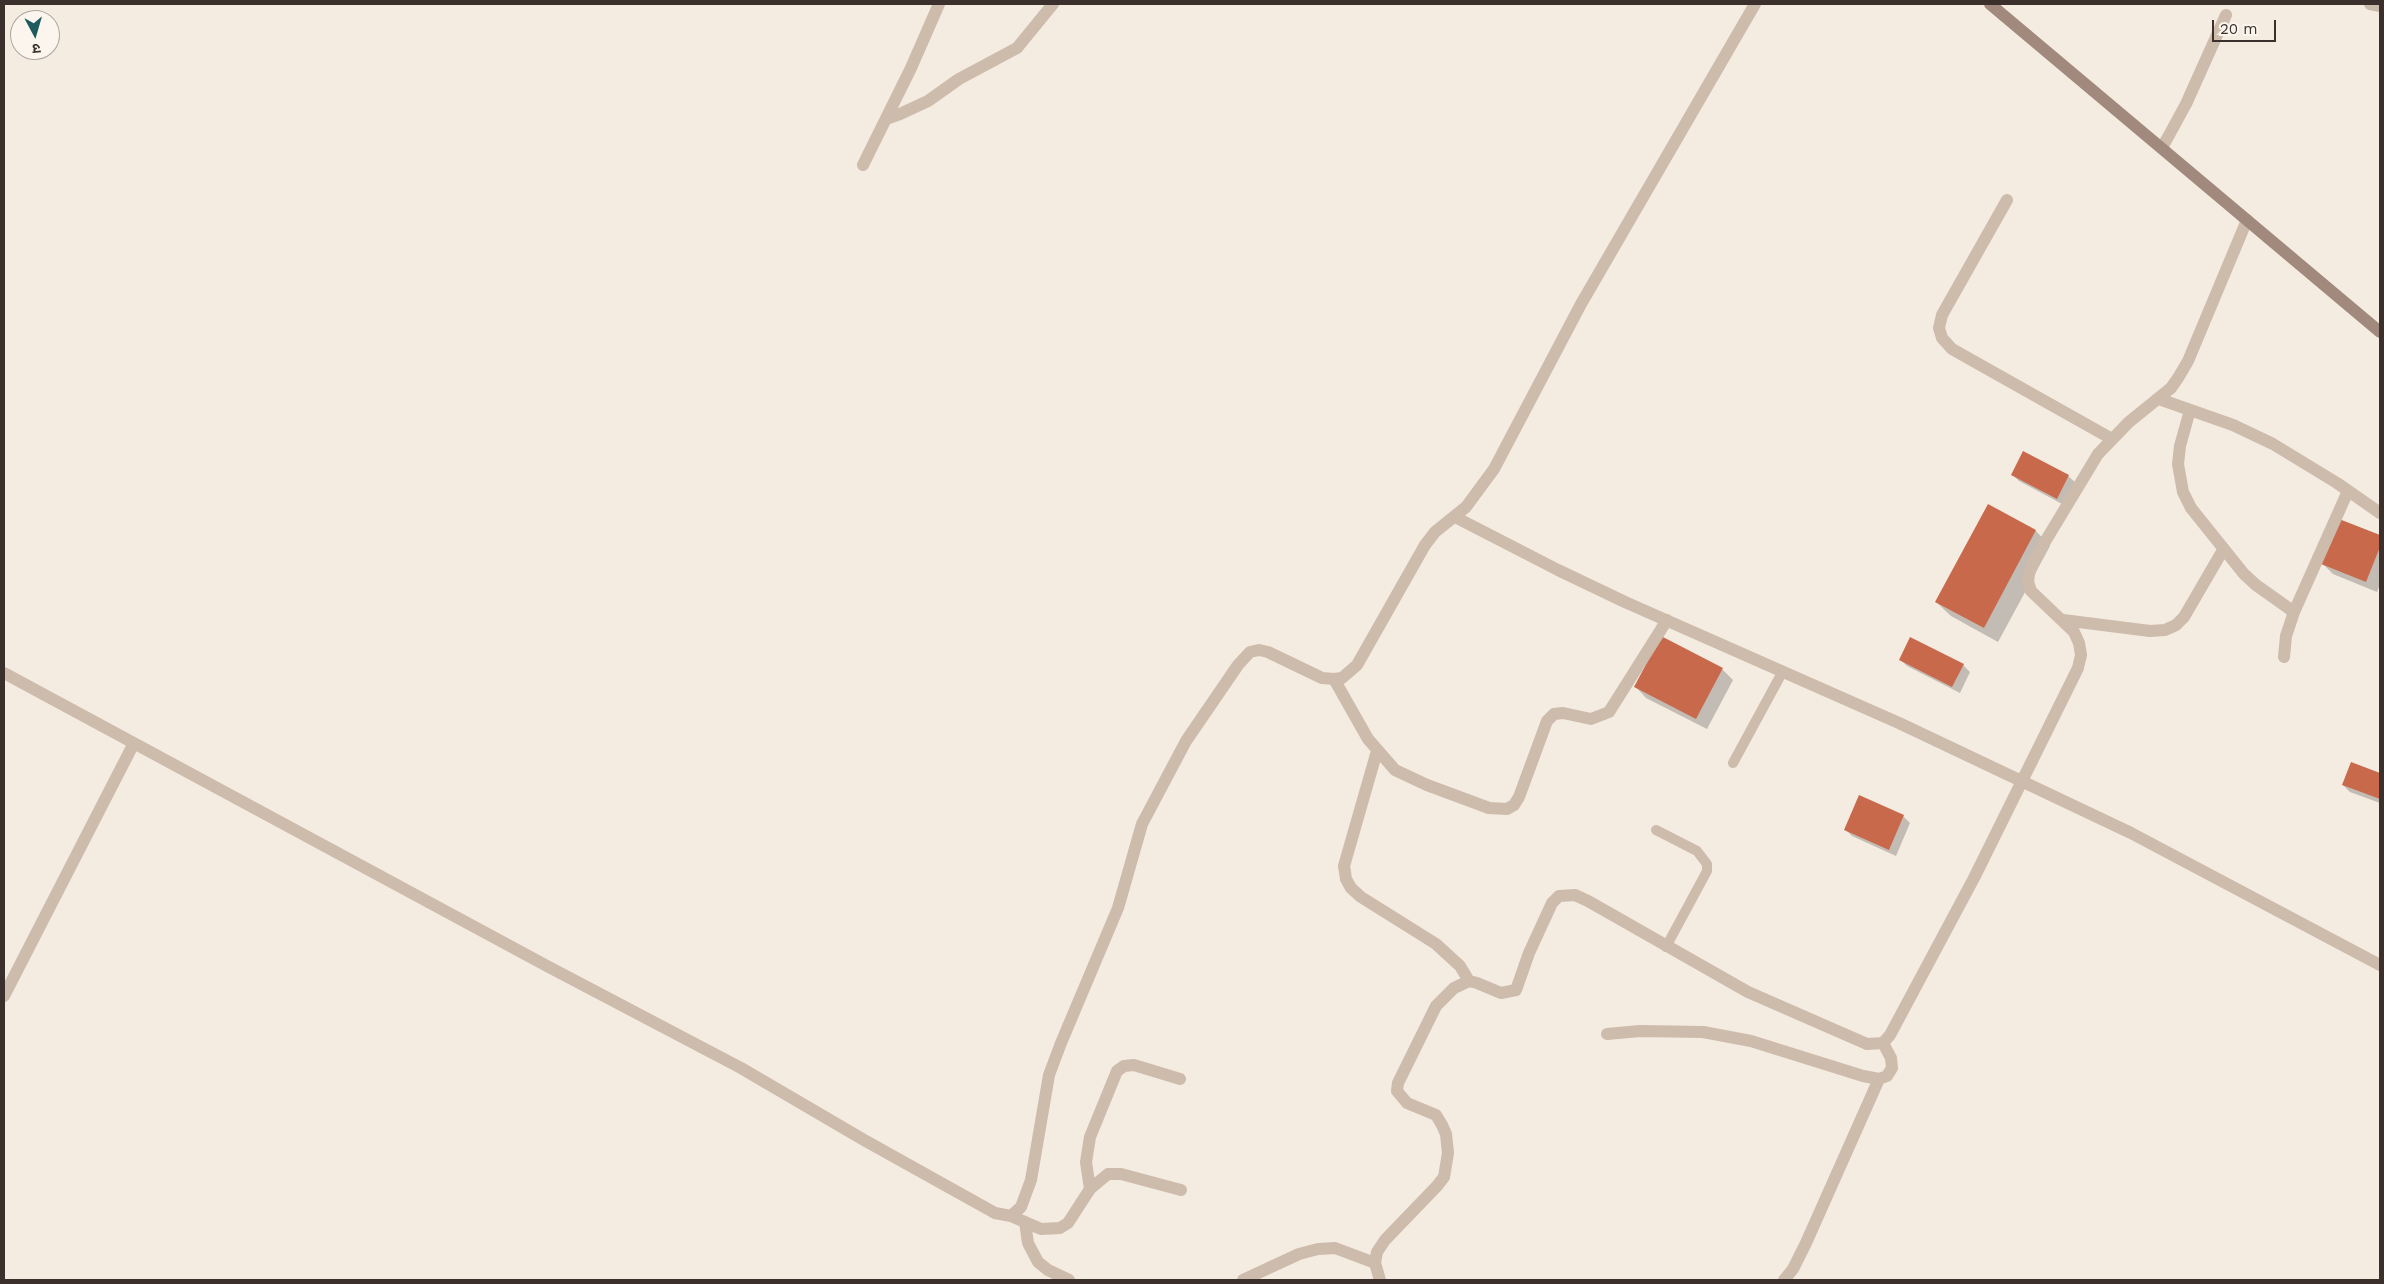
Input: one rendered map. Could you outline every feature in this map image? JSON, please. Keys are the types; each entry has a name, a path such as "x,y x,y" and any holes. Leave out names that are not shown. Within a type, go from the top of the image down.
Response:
{"street":[{"path":"863,165 912,68 939,4"},
{"path":"886,119 914,108 942,92 959,79 1017,48 1054,4"},
{"path":"1011,1216 1021,1207 1031,1180 1049,1075 1118,908 1142,824 1186,741 1238,665 1250,652 1259,650 1268,652 1322,678 1342,678 1357,666 1425,545 1435,532 1466,507 1494,469 1581,304 1754,4"},
{"path":"1990,4 2379,328"},
{"path":"2370,4 2380,6"},
{"path":"2162,148 2186,104 2226,15"},
{"path":"2008,200 1942,316 1939,328 1942,338 1952,350 2112,438"},
{"path":"1380,1280 1375,1263 1377,1252 1385,1240 1444,1177 1448,1153 1446,1134 1436,1116 1407,1102 1397,1091 1398,1083 1436,1006 1454,988 1469,981 1477,982 1502,994 1516,990 1529,953 1552,903 1559,896 1567,894 1588,902 1748,992 1867,1044 1883,1043 1890,1035 1974,878 2078,668 2081,655 2079,643 2074,632 2031,592 2028,582 2034,560 2087,471 2112,438 2171,388 2188,361 2247,220"},
{"path":"2159,399 2233,425 2273,444 2380,513"},
{"path":"2190,410 2180,446 2179,478 2191,508 2223,550 2256,585 2294,612"},
{"path":"2284,657 2286,636 2294,612 2348,491"},
{"path":"1455,517 1558,570 1899,723 2131,833 2380,965"},
{"path":"2063,620 2150,631 2170,628 2184,617 2223,550"},
{"path":"1334,679 1368,740 1395,770 1427,785 1489,808 1507,809 1514,806 1520,797 1547,721 1554,714 1563,713 1592,720 1608,712 1666,620"},
{"path":"4,673 547,966 741,1068 864,1140 995,1213 1011,1216 1042,1229 1060,1228 1068,1223 1090,1189 1108,1174 1121,1174 1181,1190"},
{"path":"4,996 134,743"},
{"path":"1377,750 1344,866 1346,879 1351,888 1361,897 1436,944 1460,966 1469,981"},
{"path":"1607,1034 1640,1031 1703,1032 1751,1040 1863,1076 1879,1079 1887,1076 1892,1068 1891,1058 1883,1043"},
{"path":"1090,1189 1086,1162 1090,1137 1117,1071 1124,1066 1134,1065 1180,1079"},
{"path":"1784,1280 1793,1270 1806,1243 1879,1079"},
{"path":"1025,1222 1028,1243 1038,1262 1048,1270 1069,1280"},
{"path":"1243,1280 1299,1254 1318,1249 1335,1248 1375,1263"}],"lane":[{"path":"1733,763 1783,671"},
{"path":"1656,830 1697,852 1704,858 1707,864 1707,871 1666,947"}],"building":[{"path":"2023,451 2069,475 2057,499 2011,475"},
{"path":"1988,504 2036,530 1984,628 1935,602"},
{"path":"2339,519 2380,535 2380,547 2366,582 2321,564"},
{"path":"1661,636 1723,668 1696,719 1634,687"},
{"path":"1910,637 1964,664 1952,687 1899,660"},
{"path":"2351,762 2380,773 2380,799 2342,785"},
{"path":"1859,795 1904,815 1889,850 1844,830"}]}
